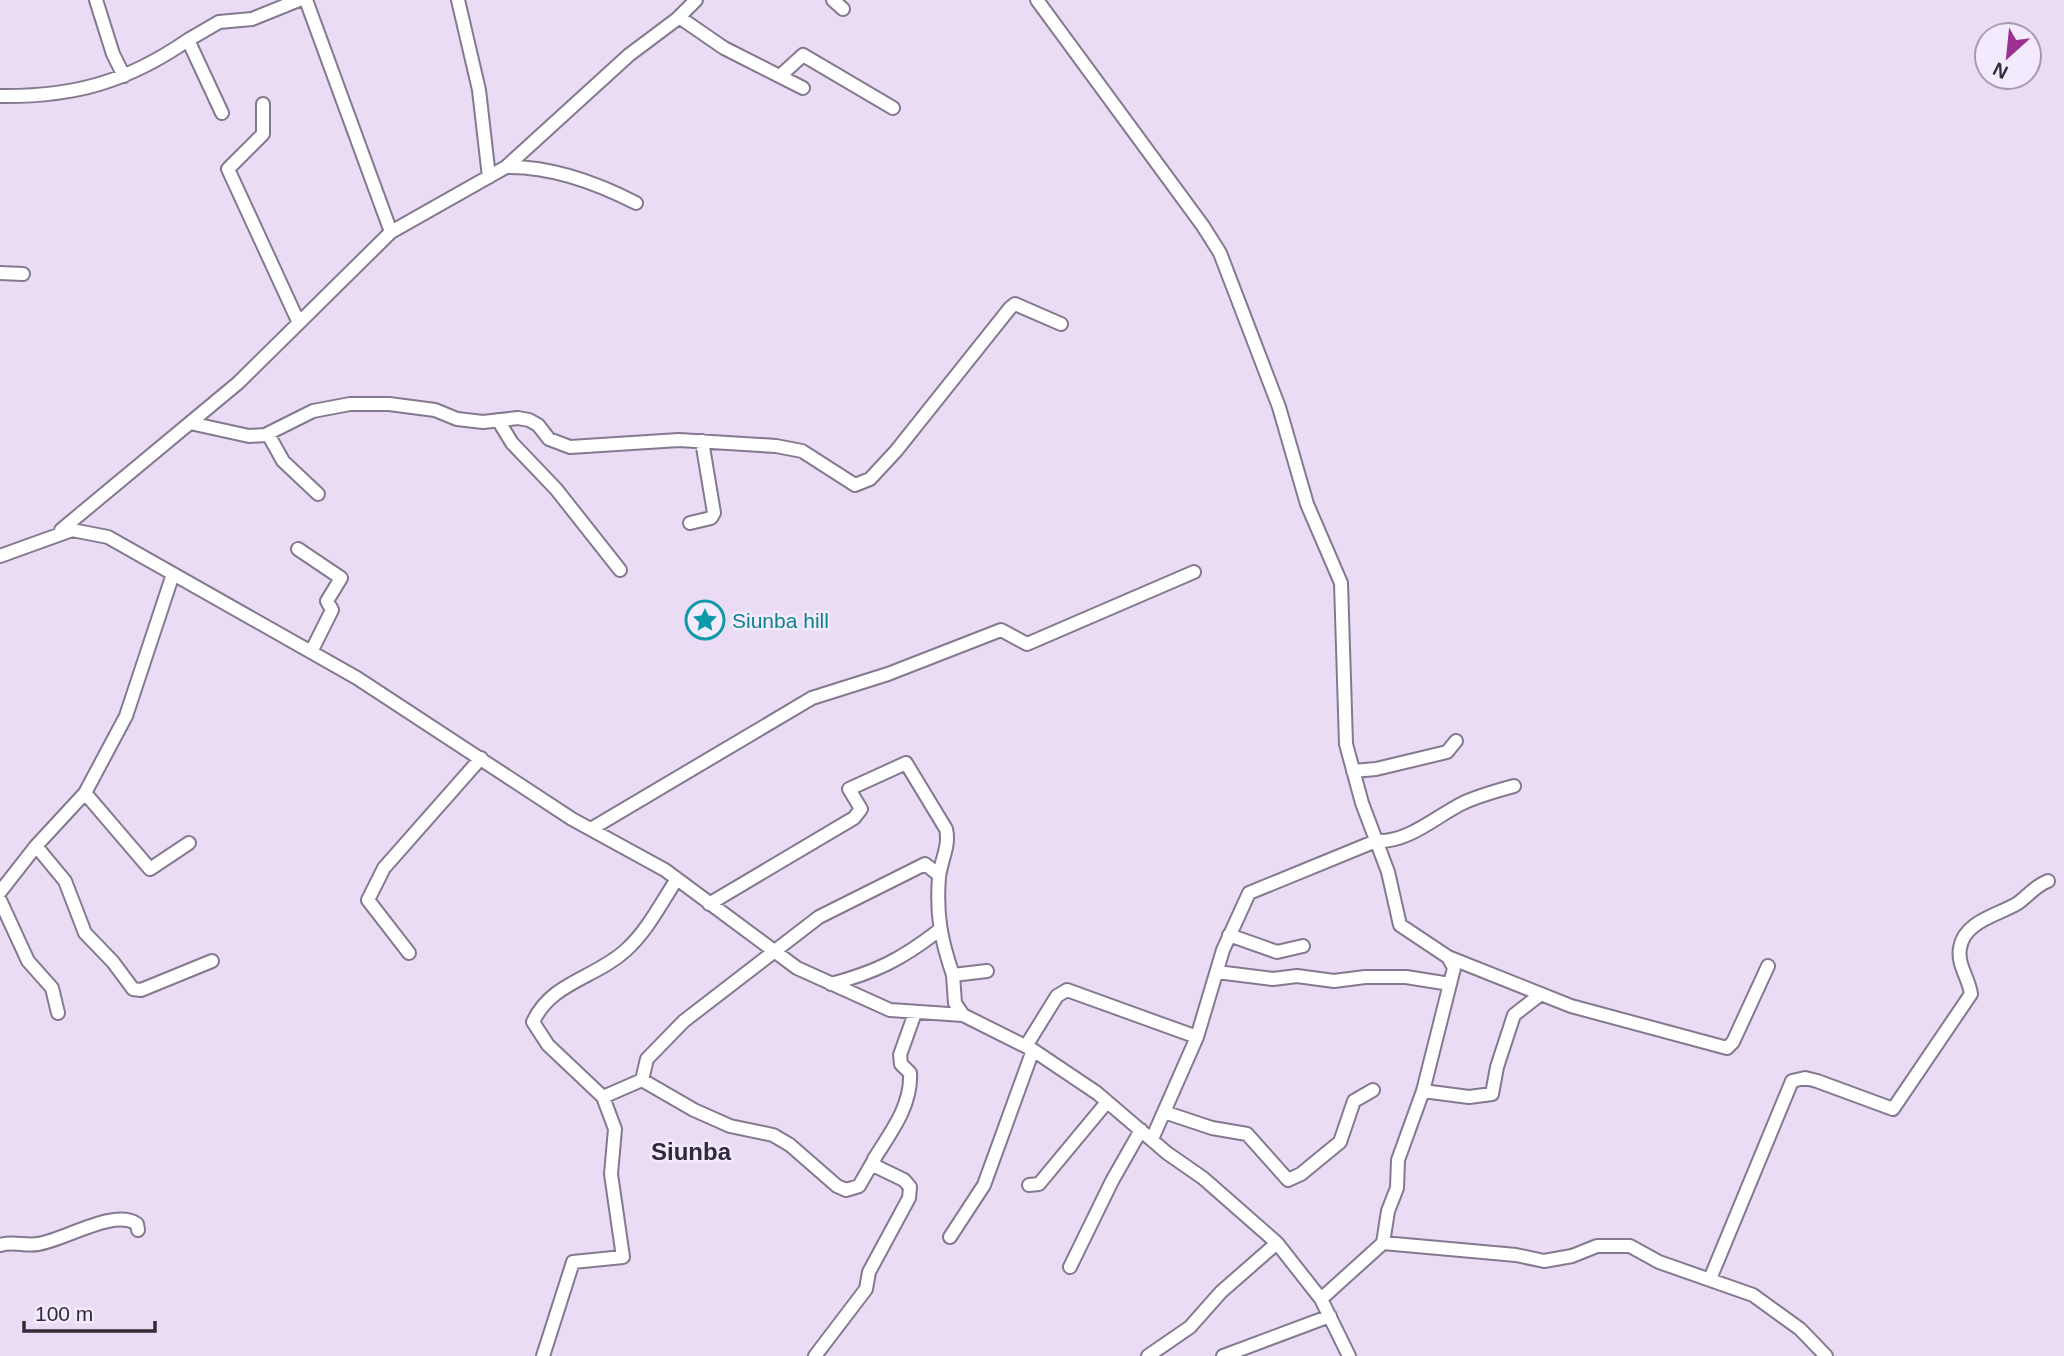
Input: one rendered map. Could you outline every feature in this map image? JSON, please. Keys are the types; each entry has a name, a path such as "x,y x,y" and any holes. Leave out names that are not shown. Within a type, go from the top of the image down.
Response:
{"street":[{"path":"96,0 113,54 124,76"},
{"path":"0,96 85,89 124,76 219,22 262,16 299,0"},
{"path":"306,0 391,232"},
{"path":"458,0 479,90 489,177"},
{"path":"58,532 238,383 391,232 506,167 629,55 679,17 696,0"},
{"path":"1037,0 1220,253 1279,407 1307,504 1341,583 1344,720 1353,771 1388,873 1397,920 1448,957 1571,1006 1727,1048 1734,1042 1768,965"},
{"path":"679,17 724,48 803,88"},
{"path":"188,40 222,113"},
{"path":"780,76 803,55 893,108"},
{"path":"263,104 263,134 228,169 298,321"},
{"path":"506,167 525,167 602,185 636,203"},
{"path":"0,273 23,274"},
{"path":"190,423 249,436 268,434 313,411 350,404 389,404 435,410 457,419 483,422 530,420 550,439 570,447 622,442 702,441 776,446 802,451 855,485 870,480 896,451 1015,304 1023,305 1061,324"},
{"path":"498,420 512,443 556,489 620,570"},
{"path":"268,434 283,461 318,494"},
{"path":"691,523 711,518 714,513 702,441"},
{"path":"2,551 58,532 72,530 98,533 312,652 481,758 572,819 677,879 797,968 890,1010 963,1015 1030,1048 1107,1102 1203,1178 1277,1243 1321,1299 1349,1356"},
{"path":"298,549 304,550 341,578 327,601 332,610 330,617 312,652"},
{"path":"591,829 812,698 888,674 1001,630 1027,644 1194,572"},
{"path":"0,892 36,846 85,793 126,716 173,574"},
{"path":"1353,771 1376,769 1447,752 1456,741"},
{"path":"409,953 368,900 384,868 481,758"},
{"path":"709,904 854,818 861,808 849,789 906,763 946,829 948,838 939,875 938,931 953,975 955,1003 963,1015"},
{"path":"1152,1139 1197,1037 1229,936 1252,891 1285,880 1376,841 1388,841 1427,825 1463,803 1514,786"},
{"path":"85,793 150,869 189,843"},
{"path":"36,846 65,881 85,933 113,962 133,989 141,990 212,961"},
{"path":"642,1080 647,1059 684,1021 819,917 925,864 939,875"},
{"path":"543,1356 573,1262 623,1256 611,1174 615,1129 603,1097 548,1045 533,1022 549,996 605,965 637,940 677,879"},
{"path":"1710,1279 1792,1081 1805,1078 1817,1081 1893,1110 1970,994 1959,961 1964,936 1989,917 2020,902 2034,887 2048,881"},
{"path":"0,900 28,961 52,988 58,1013"},
{"path":"831,984 872,973 903,958 938,931"},
{"path":"1229,936 1277,952 1303,946"},
{"path":"1321,1299 1383,1243 1388,1211 1397,1188 1398,1160 1423,1091 1454,968 1448,957"},
{"path":"953,975 987,971"},
{"path":"1217,972 1273,979 1297,976 1334,981 1365,977 1406,977 1450,984"},
{"path":"950,1237 984,1185 1030,1048 1057,996 1067,990 1197,1037"},
{"path":"1423,1091 1469,1097 1492,1094 1497,1067 1514,1015 1541,994"},
{"path":"642,1080 730,1126 773,1135 790,1144 837,1186 846,1190 859,1186 899,1119 911,1087 910,1073 901,1064 900,1055 915,1013"},
{"path":"603,1097 642,1080"},
{"path":"1164,1112 1212,1128 1247,1134 1288,1180 1301,1174 1340,1142 1354,1101 1373,1090"},
{"path":"1029,1185 1039,1184 1107,1102"},
{"path":"1070,1268 1141,1130"},
{"path":"815,1356 866,1289 869,1272 909,1198 909,1187 904,1180 875,1166 874,1160"},
{"path":"0,1245 9,1242 40,1244 114,1219 131,1220 138,1230"},
{"path":"1148,1356 1190,1327 1221,1292 1277,1243"},
{"path":"1383,1243 1516,1255 1544,1261 1572,1256 1597,1246 1622,1245 1668,1265 1753,1295 1800,1329 1826,1356"},
{"path":"1223,1356 1330,1316"}],"place":[{"name":"Siunba hill","path":"705,620"}],"district":[{"name":"Siunba","path":"691,1151"}]}
